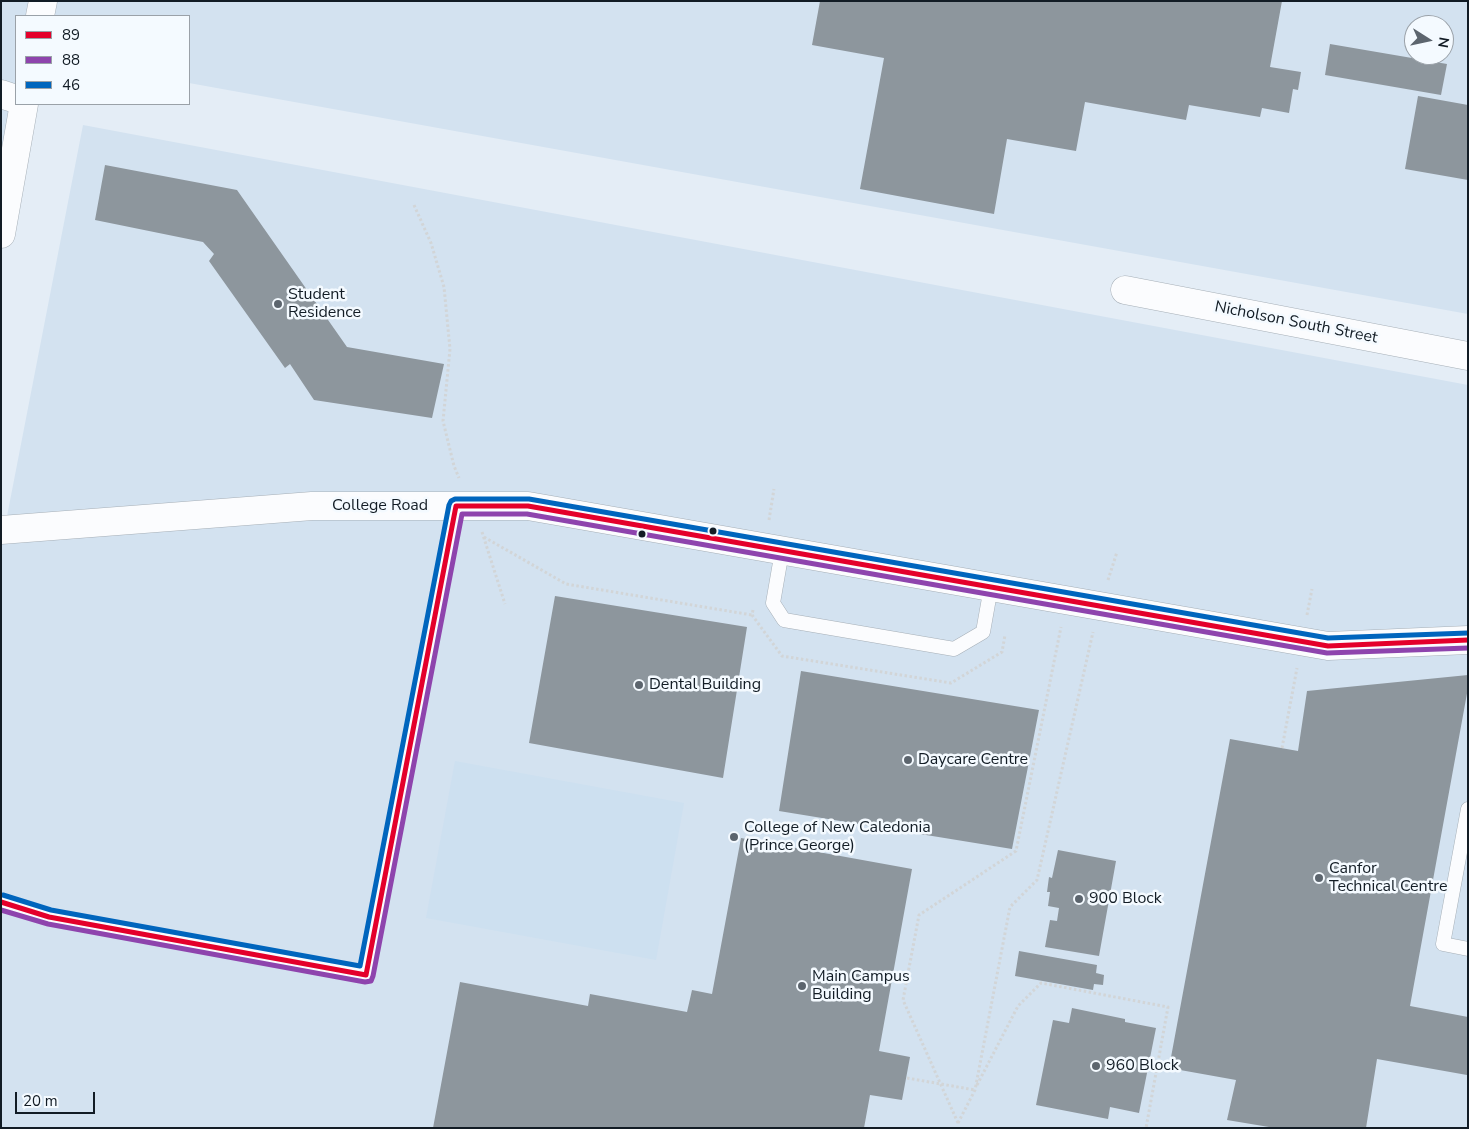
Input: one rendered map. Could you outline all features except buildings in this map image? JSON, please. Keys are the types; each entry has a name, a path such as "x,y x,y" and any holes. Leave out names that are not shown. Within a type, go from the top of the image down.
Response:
{"street":[{"path":"40,15 42,1"},
{"path":"1,94 15,99"},
{"path":"1,234 24,105"},
{"name":"Nicholson South Street","path":"1125,290 1468,356"},
{"name":"College Road","path":"1,530 312,506 528,506 1328,646 1468,640"}],"lane":[{"path":"1,902 49,917 366,975 463,506"},
{"path":"782,551 773,603 784,620 954,649 983,632 991,587"},
{"path":"1468,810 1443,944 1468,949"}],"path":[{"path":"414,205 431,243 444,287 450,349 444,420 463,506 483,536 505,604"},
{"path":"483,536 566,584 752,615"},
{"path":"1061,626 1016,851 919,915 903,1000 958,1123 1018,1006 1041,983 1168,1006 1146,1128"},
{"path":"975,1090 1010,906 1037,880 1093,630"},
{"path":"907,1078 975,1090"}],"shaded area":[{"path":"1,1 1468,1 1468,314 190,83 190,15 15,15 15,95 1,164"},
{"name":"College of New Caledonia (Prince George)","path":"83,125 1468,385 1468,1128 1,1128 1,547"},
{"path":"455,761 684,803 656,960 426,918"}],"transit line":[{"name":"46","path":"3,895 51,910 360,966 449,505 455,499 529,499 1328,638 1468,633"},
{"name":"89","path":"1,902 49,917 366,975 456,506 528,506 1328,646 1468,640"},
{"name":"88","path":"1,910 48,924 365,982 371,981 462,514 527,514 1327,653 1468,648"}],"place":[{"name":"Student Residence","path":"278,304"},
{"name":"Dental Building","path":"639,685"},
{"name":"Daycare Centre","path":"908,760"},
{"name":"College of New Caledonia (Prince George)","path":"734,837"},
{"name":"Canfor Technical Centre","path":"1319,878"},
{"name":"900 Block","path":"1079,899"},
{"name":"Main Campus Building","path":"802,986"},
{"name":"960 Block","path":"1096,1066"}]}
